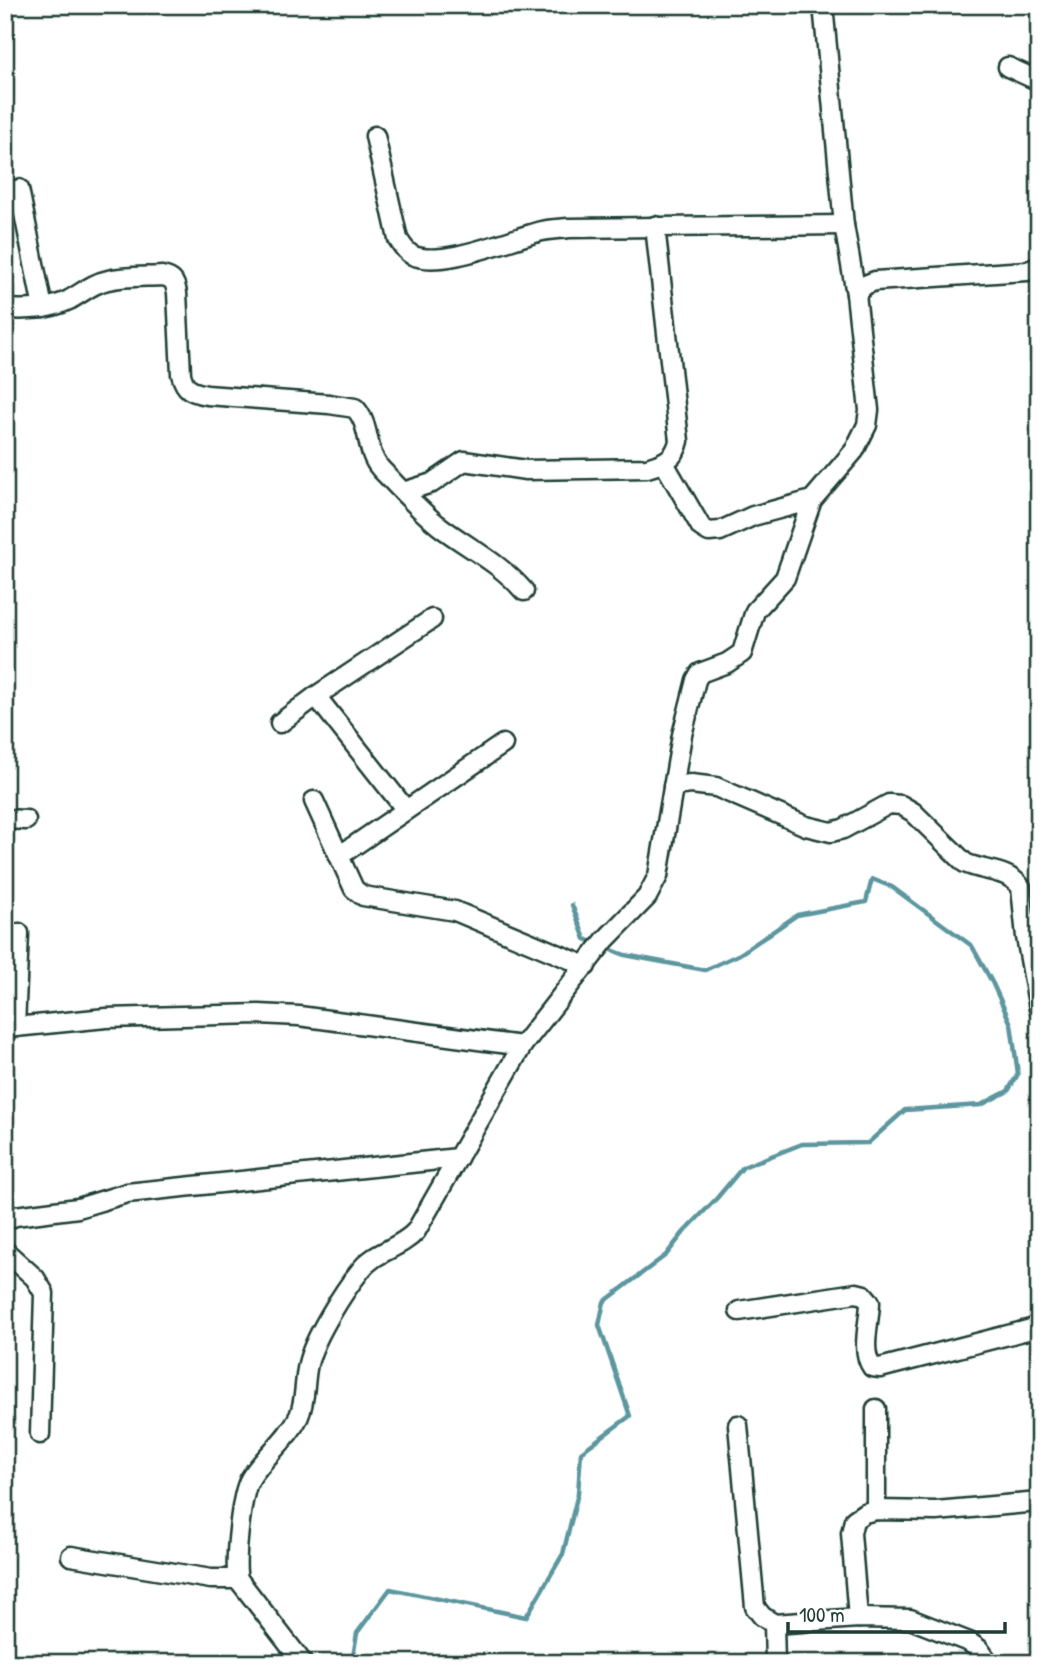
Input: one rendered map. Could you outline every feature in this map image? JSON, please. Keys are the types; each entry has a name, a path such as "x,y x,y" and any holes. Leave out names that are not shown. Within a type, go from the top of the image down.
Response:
{"street":[{"path":"303,1663 238,1579 246,1487 299,1416 312,1350 361,1269 376,1256 401,1245 415,1231 522,1046 606,940 647,897 653,887 658,876 682,734 696,680 700,673 727,663 743,653 755,611 785,578 812,500 854,451 867,425 869,410 856,294 844,225 823,5"},
{"path":"1008,66 1039,81"},
{"path":"375,136 398,239 404,249 414,256 428,258 487,249 543,231 655,226 710,228 844,225"},
{"path":"19,189 43,308"},
{"path":"403,492 432,483 458,464 470,460 526,470 647,468 664,463 677,453 679,441 655,226"},
{"path":"856,294 865,285 875,281 1027,271 1039,267"},
{"path":"5,309 43,308 67,301 92,285 108,280 162,276 170,278 175,282 177,293 181,374 184,386 189,391 207,395 355,408 365,423 370,449 377,464 439,525 509,572 524,591"},
{"path":"664,463 701,527 709,532 720,531 753,516 812,500"},
{"path":"280,723 316,696 432,620"},
{"path":"316,696 406,810"},
{"path":"339,856 503,744"},
{"path":"673,786 691,784 716,787 806,826 831,832 843,829 889,804 901,805 913,813 965,863 1007,874 1021,887 1026,937 1039,1009"},
{"path":"314,802 354,889 363,896 455,911 587,964"},
{"path":"5,819 26,820"},
{"path":"19,933 10,1027 106,1018 259,1014 299,1016 522,1046"},
{"path":"5,1221 15,1216 78,1208 127,1194 458,1158"},
{"path":"5,1251 35,1278 44,1293 40,1434"},
{"path":"739,1311 864,1294 870,1302 866,1350 868,1361 873,1367 880,1368 1039,1327"},
{"path":"876,1409 876,1510"},
{"path":"738,1426 755,1607 762,1616 774,1624 858,1618 910,1619 969,1642 979,1649 989,1663"},
{"path":"858,1618 851,1533 854,1520 864,1513 876,1510 936,1511 1039,1502"},
{"path":"71,1556 211,1580 238,1579"},
{"path":"774,1624 775,1663"}],"waterway":[{"path":"352,1663 357,1633 390,1589 526,1617 563,1554 578,1493 581,1452 630,1416 599,1325 604,1302 666,1255 743,1167 802,1144 868,1143 905,1110 981,1105 1008,1091 1018,1074 1011,1024 972,946 892,887 872,879 866,902 797,915 740,954 705,970 625,955 604,947"},
{"path":"572,905 585,939 596,943"}]}
